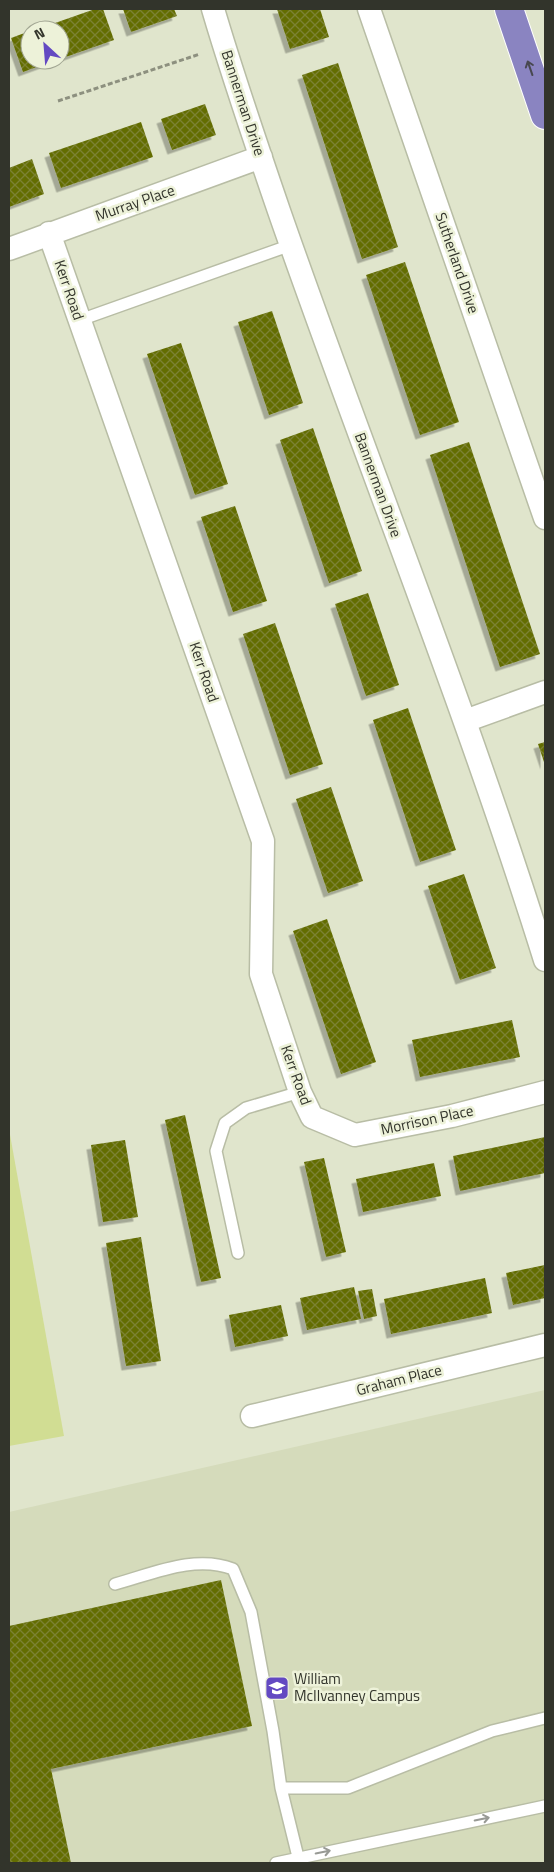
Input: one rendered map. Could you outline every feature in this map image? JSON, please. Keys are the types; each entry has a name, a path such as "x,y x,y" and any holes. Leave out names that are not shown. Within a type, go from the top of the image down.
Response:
{"highway":[{"path":"509,9 545,115"}],"street":[{"name":"Bannerman Drive","path":"213,9 291,245 465,721 518,873 545,960"},
{"name":"Sutherland Drive","path":"369,9 545,518"},
{"name":"Murray Place","path":"9,249 261,157"},
{"name":"Kerr Road","path":"49,233 264,841 261,974 300,1092 312,1117"},
{"path":"465,721 545,692"},
{"name":"Morrison Place","path":"312,1117 355,1136 452,1116 545,1092"},
{"name":"Graham Place","path":"252,1416 545,1344"}],"lane":[{"path":"80,320 291,245"},
{"path":"238,1253 216,1151 225,1123 246,1108 300,1092"},
{"path":"114,1584 196,1563 219,1564 233,1569 251,1612 273,1731 281,1788 298,1858"},
{"path":"281,1788 348,1788 492,1731 545,1718"},
{"path":"276,1863 545,1806"}],"path":[{"path":"58,101 224,46"}],"shaded area":[{"name":"William McIlvanney Campus","path":"545,1390 545,1863 9,1863 9,1512"}],"green space":[{"path":"9,1129 64,1436 9,1446"}],"building":[{"path":"95,9 103,9 114,40 70,55 70,20 64,20"},
{"path":"123,9 174,9 177,16 131,32"},
{"path":"277,9 320,9 329,37 290,49"},
{"path":"20,35 20,64 11,38"},
{"path":"338,63 398,247 362,259 302,75"},
{"path":"205,104 216,135 172,150 161,119"},
{"path":"141,122 153,157 61,188 49,153"},
{"path":"32,159 44,194 9,207 9,168"},
{"path":"405,262 459,422 420,435 366,275"},
{"path":"272,311 303,403 269,415 238,322"},
{"path":"181,343 228,484 195,495 147,354"},
{"path":"313,428 362,571 329,583 280,440"},
{"path":"469,442 540,654 500,667 430,455"},
{"path":"235,506 267,601 233,612 201,517"},
{"path":"368,593 399,685 366,696 335,604"},
{"path":"275,623 323,764 290,775 243,634"},
{"path":"408,708 456,850 420,862 373,720"},
{"path":"545,742 545,765 538,744"},
{"path":"331,787 363,881 328,893 296,799"},
{"path":"464,874 496,968 460,980 428,886"},
{"path":"327,919 376,1062 341,1074 293,931"},
{"path":"512,1020 520,1057 420,1077 412,1040"},
{"path":"185,1115 221,1278 201,1282 165,1120"},
{"path":"545,1137 545,1173 460,1191 453,1156"},
{"path":"125,1140 138,1217 103,1222 91,1145"},
{"path":"324,1158 346,1252 326,1257 304,1162"},
{"path":"434,1163 441,1196 363,1212 356,1179"},
{"path":"141,1237 161,1361 126,1366 106,1243"},
{"path":"545,1265 545,1298 513,1305 506,1273"},
{"path":"485,1278 492,1313 391,1334 384,1299"},
{"path":"354,1287 361,1319 307,1330 300,1298"},
{"path":"372,1289 377,1316 364,1319 358,1291"},
{"path":"281,1305 288,1336 235,1347 229,1315"},
{"path":"221,1580 252,1726 51,1769 71,1863 9,1863 9,1626"}],"place":[{"name":"William McIlvanney Campus","path":"277,1688"}]}
